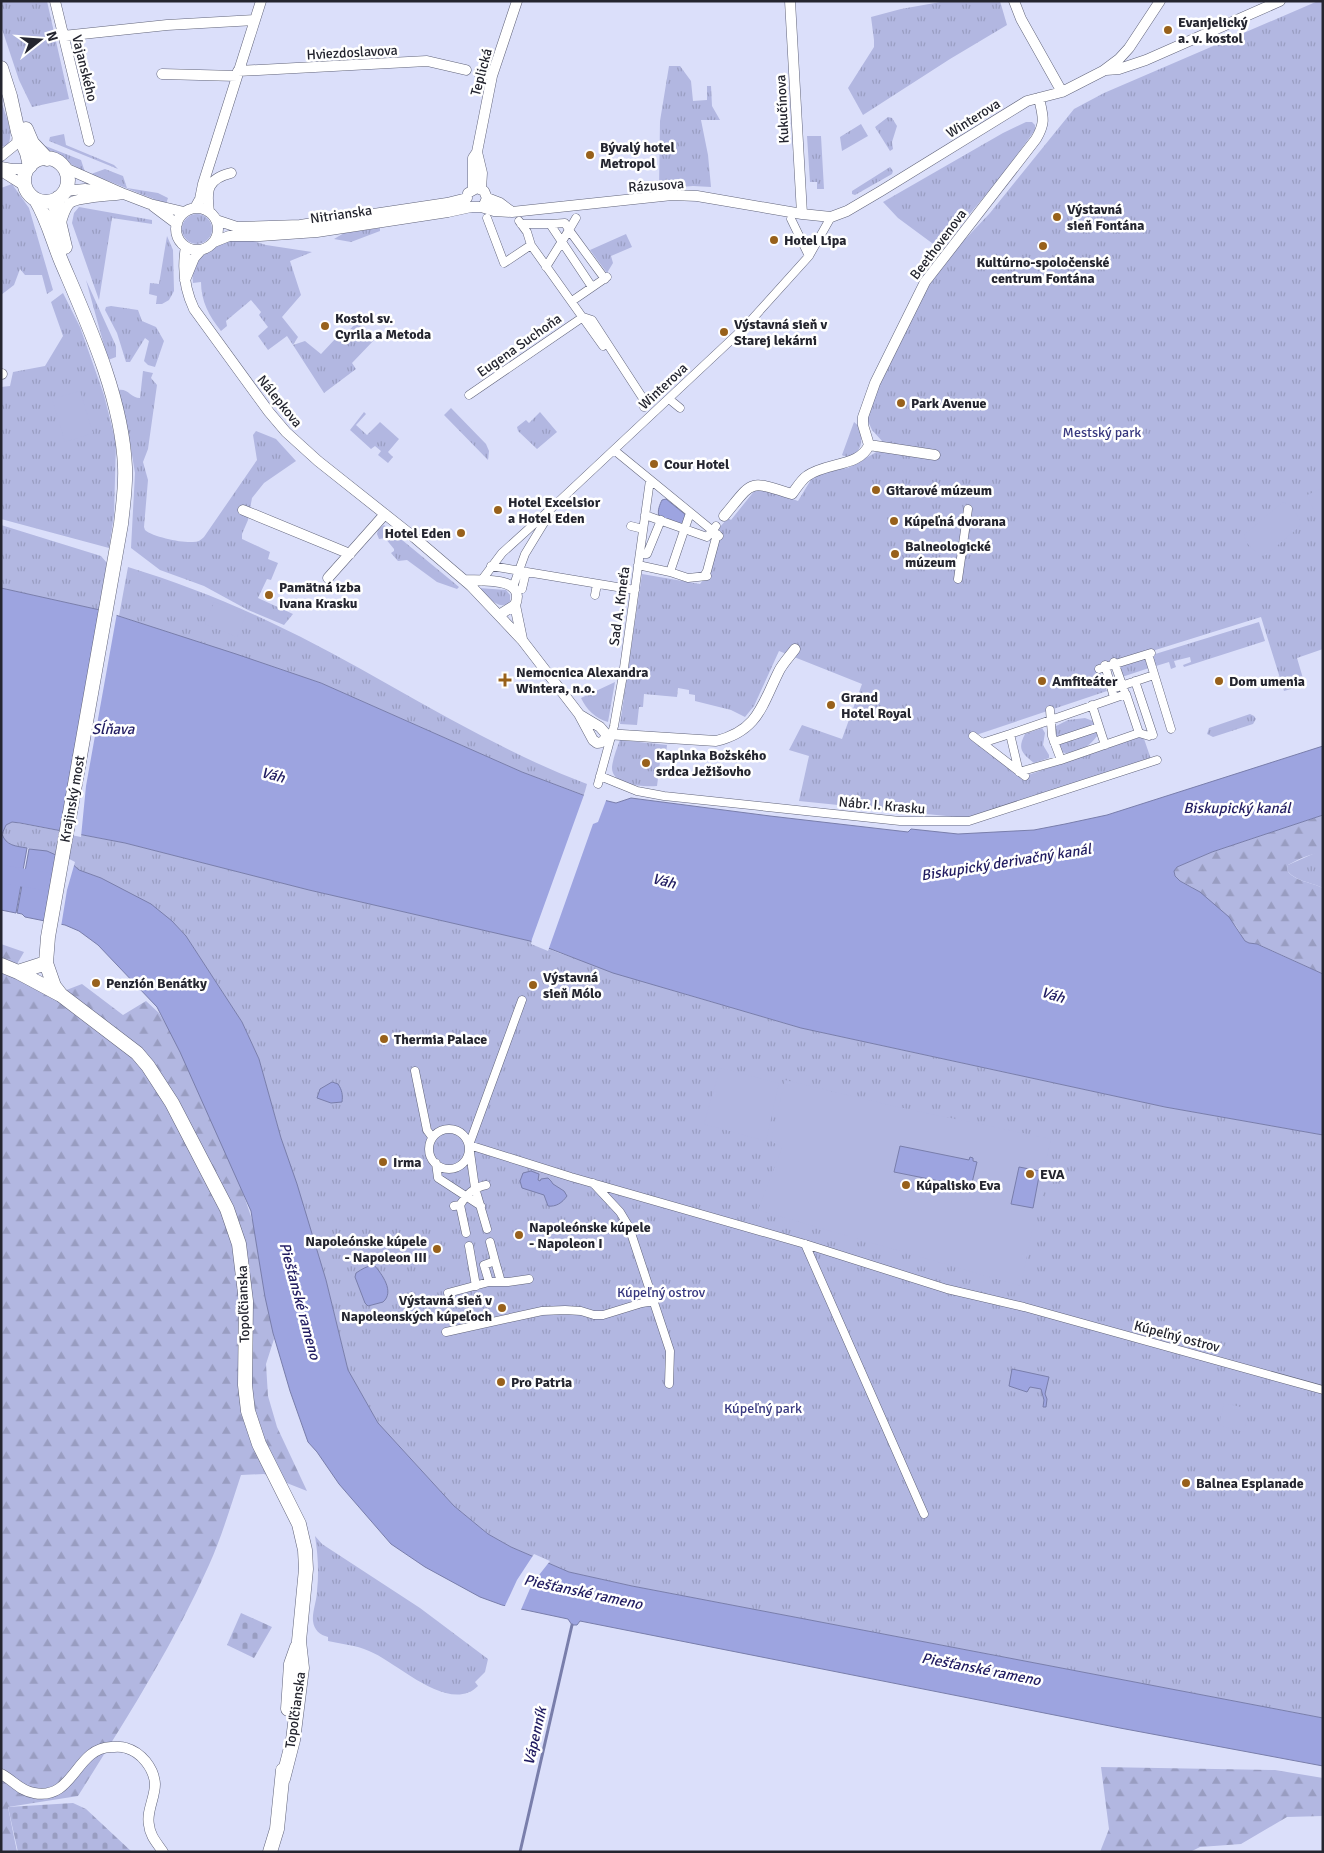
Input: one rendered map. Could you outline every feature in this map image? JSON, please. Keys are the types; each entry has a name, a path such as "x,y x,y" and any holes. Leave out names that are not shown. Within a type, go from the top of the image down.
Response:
{"main road":[{"path":"1,68 10,96 18,132 27,153 29,168"},
{"path":"10,96 32,143 47,159"},
{"path":"47,159 58,162 63,167 68,181 56,209 82,308 61,261 44,214 25,186 25,177 29,168 39,160 47,159"},
{"path":"36,200 47,202 62,195"},
{"name":"Krajinský most","path":"46,963 48,937 125,492 123,440 113,398 82,308"},
{"path":"18,972 46,963"},
{"name":"Topoľčianska","path":"46,963 50,978 61,995 137,1053 148,1066 172,1103 227,1209 239,1244 246,1301 245,1385 248,1411 259,1444 299,1524 304,1543 306,1569 299,1641 301,1675 293,1740 283,1779 277,1830 270,1852"},
{"path":"1,966 18,972 61,995"}],"street":[{"name":"Vajanského","path":"55,1 89,141"},
{"path":"63,167 150,204 184,212 195,208 200,199 261,1"},
{"name":"Teplická","path":"477,189 482,173 477,152 492,76 517,1"},
{"name":"Kukučínova","path":"790,1 802,214"},
{"path":"1014,1 1021,19 1062,92"},
{"name":"Winterova","path":"518,588 519,571 525,554 555,505 568,488 614,450 745,327 768,295 809,256 831,217 846,211 881,191 1027,101 1062,92 1103,71 1119,59 1129,48 1160,1"},
{"path":"1103,71 1119,69 1146,60 1280,1"},
{"path":"63,36 167,25 255,20"},
{"path":"1129,48 1138,57 1146,60"},
{"name":"Hviezdoslavova","path":"162,74 237,74 427,61 466,70"},
{"path":"479,73 492,76"},
{"name":"Beethovenova","path":"869,445 863,426 863,417 875,383 911,309 925,282 940,261 972,223 1036,139 1043,127 1044,121 1039,98"},
{"path":"1,156 16,143 18,132"},
{"path":"1,166 12,169 29,168"},
{"path":"1,171 25,186"},
{"path":"206,176 220,171 231,173 219,176 211,184 208,200 218,233 214,242"},
{"path":"477,189 487,194 487,198 484,205 473,204 468,192 477,189"},
{"path":"62,195 85,190 124,194"},
{"path":"60,227 68,205 73,200 124,194"},
{"name":"Rázusova","path":"473,204 494,212 512,212 672,195 697,196 802,214"},
{"path":"487,198 500,203 512,212"},
{"name":"Nitrianska","path":"195,208 204,209 213,216 237,227 300,225 447,203 473,204"},
{"path":"150,204 177,224"},
{"name":"Nitrianska","path":"201,250 229,236 260,236 327,230 448,212 473,204"},
{"path":"184,212 177,224 178,237 186,247 193,250 201,250"},
{"path":"802,214 831,217"},
{"path":"487,218 502,264 531,245"},
{"path":"546,266 562,243 575,219 550,224 525,225 531,245 546,266 583,316 644,407 654,413"},
{"path":"791,219 809,256"},
{"path":"565,222 607,277 572,301"},
{"path":"550,224 592,288"},
{"name":"Nálepkova","path":"186,247 183,265 185,280 194,309 274,419 318,461 468,583 522,640"},
{"path":"185,280 194,258 201,250"},
{"name":"Eugena Suchoňa","path":"469,395 583,316"},
{"path":"669,399 680,408"},
{"path":"724,516 746,489 752,485 759,484 792,494 806,476 825,467 860,458 866,452 869,445 935,455"},
{"path":"614,450 714,534"},
{"name":"Sad A. Kmeťa","path":"599,780 623,675 635,590 642,566 643,553 641,542 650,480"},
{"path":"550,499 555,505"},
{"name":"Winterova","path":"481,581 494,567 502,553 555,505"},
{"path":"958,579 968,509"},
{"path":"243,510 350,554"},
{"path":"672,575 684,528 690,513"},
{"path":"328,578 385,514"},
{"path":"645,515 684,528 714,534"},
{"path":"643,553 651,543 660,520"},
{"path":"522,522 529,529"},
{"path":"631,526 643,529"},
{"path":"642,566 688,578 705,576 714,534"},
{"path":"641,542 651,543"},
{"path":"494,567 559,581 635,590"},
{"path":"468,583 481,581 505,582 518,588 515,605 522,640 579,714 593,740 606,756"},
{"path":"596,594 597,584"},
{"path":"499,615 515,605"},
{"path":"579,714 609,734 716,741 733,737 748,726 762,709 780,669 795,648"},
{"path":"1115,698 1103,667 1150,653 1154,675 1172,729"},
{"path":"1115,663 1139,733"},
{"path":"1112,689 1154,675"},
{"path":"1022,774 1139,733 1151,736 1135,681"},
{"path":"982,743 1126,694"},
{"path":"1075,701 1078,710"},
{"path":"1092,706 1105,745"},
{"path":"1050,710 1051,729 1061,760"},
{"path":"1054,742 1099,727"},
{"path":"597,743 605,740 609,734"},
{"path":"1010,734 1022,774"},
{"path":"972,736 1022,774"},
{"name":"Nábr. I. Krasku","path":"599,780 636,791 664,796 900,821 953,822 969,821 1157,760"},
{"path":"487,1229 475,1188 469,1145 462,1134 450,1129 437,1132 432,1138 429,1148 432,1159 447,1168 459,1166 467,1158 469,1145 522,1000"},
{"path":"415,1071 427,1130 432,1138"},
{"name":"Kúpeľný ostrov","path":"469,1145 593,1184 805,1244 947,1289 1020,1306 1323,1390"},
{"path":"436,1163 434,1177 481,1206"},
{"path":"593,1184 620,1212 629,1227 670,1351 669,1384"},
{"path":"466,1233 457,1206 475,1188 486,1185"},
{"path":"490,1242 500,1282"},
{"path":"805,1244 924,1514"},
{"path":"469,1246 476,1286"},
{"path":"473,1268 495,1261"},
{"path":"484,1264 489,1282"},
{"path":"448,1293 489,1282 529,1279"},
{"path":"446,1332 542,1311 581,1311 594,1315 603,1315 642,1303 654,1302"},
{"path":"1,1774 19,1788 34,1794 52,1792 67,1783 89,1754 104,1747 124,1747 138,1753 151,1768 155,1784 148,1824 151,1836 163,1852"}],"green space":[{"path":"1,1 47,1 69,99 32,107 19,80 1,26"},
{"path":"946,1 1000,1 1007,25 863,115 848,88 874,47 871,17 901,9"},
{"name":"Mestský park","path":"1318,1 1323,1 1323,649 1297,658 1305,685 1284,691 1261,617 1099,669 1107,691 973,736 1025,776 1143,736 1152,762 1052,794 966,818 799,801 809,756 789,750 802,725 842,739 862,684 779,651 754,706 745,717 731,710 695,701 695,695 689,694 689,690 678,688 677,697 644,694 643,707 639,707 637,725 620,724 642,574 700,584 709,572 716,539 722,533 718,529 728,518 731,520 755,490 761,488 798,501 812,478 826,470 848,468 880,450 882,441 872,430 867,419 884,371 930,284 953,252 990,213 1074,109 1104,93"},
{"path":"669,66 680,66 691,81 693,101 707,100 707,86 711,86 712,106 720,120 701,120 708,155 711,187 693,186 659,189 660,121"},
{"path":"1,102 10,131 7,147 1,146"},
{"path":"888,117 892,118 897,126 892,142 893,149 890,151 875,127"},
{"path":"1026,122 1032,122 1035,125 1035,130 1000,178 940,249 898,218 883,202 1003,133"},
{"path":"861,124 868,136 842,151 840,137"},
{"path":"64,134 66,145 114,165 118,169 49,141 50,137"},
{"path":"807,136 821,136 824,189 817,189 817,182 810,182"},
{"path":"43,145 81,160 85,172 48,151"},
{"path":"890,167 893,171 892,174 855,195 852,194 852,191"},
{"path":"105,169 123,176 127,188 158,193 168,198 166,204 91,174"},
{"path":"12,184 29,208 53,290 47,294 42,275 25,275 20,269 14,285 1,295 1,188"},
{"path":"79,207 152,220 152,224 112,218 99,300 72,223 74,213"},
{"path":"197,214 203,215 211,223 211,235 203,243 197,244 191,243 183,235 182,229 183,223 191,215"},
{"path":"380,228 380,231 351,242 334,239 344,233"},
{"path":"626,234 632,247 611,256 613,263 607,273 590,250"},
{"path":"167,236 173,250 174,291 169,300 162,304 156,304 157,296 149,294 150,283 159,284"},
{"path":"250,240 266,245 312,252 290,261 301,295 282,317 298,337 293,345 287,336 268,350 258,336 268,327 259,315 261,312 251,300 226,321 227,326 221,331 206,308 202,296 201,282 193,283 195,264 219,244 228,241"},
{"path":"86,280 116,346 116,357 108,360"},
{"path":"63,293 80,327 104,395 116,443 114,515 109,548 1,519 1,387 10,386 13,372 45,366 63,336 51,302"},
{"path":"106,307 138,310 142,321 156,327 164,341 155,367 148,365 144,361 149,341 145,338 130,362 126,362 117,333 105,310"},
{"path":"357,322 376,338 352,363 356,369 324,393 293,345 305,341 321,354 336,338 339,341"},
{"path":"143,371 153,373 151,378 157,385 148,449 143,462 148,480 144,527 149,533 182,542 196,542 203,538 257,460 253,435 256,431 276,439 296,461 264,483 252,498 248,520 242,534 242,539 270,552 268,559 278,563 271,580 267,579 258,598 293,614 284,625 248,610 204,586 160,570 131,548 135,473 118,390 124,390 140,398"},
{"path":"80,391 93,433 65,442 52,399"},
{"path":"451,408 486,444 489,451 488,460 444,415"},
{"path":"364,412 366,414 356,425 367,435 380,422 399,439 388,452 393,457 388,463 378,455 381,451 375,446 371,449 350,430"},
{"path":"540,412 557,432 537,449 518,431 517,427 526,420 529,423"},
{"path":"854,422 861,428 861,442 859,450 849,458 842,455"},
{"path":"1323,488 1323,509 1315,513 1307,495"},
{"path":"1283,502 1294,511 1301,524 1266,555 1259,556 1246,542 1244,535"},
{"path":"1,525 101,556 107,563 100,610 1,588"},
{"path":"384,525 459,587 457,589 437,582 407,560 398,561 391,553 394,549 385,538 379,539 377,534 378,529"},
{"path":"128,567 218,599 310,642 505,748 587,784 584,795 522,772 321,683 119,616"},
{"path":"479,588 506,590 510,595 510,602 506,605 497,604 489,599"},
{"path":"214,602 246,615 237,637 205,624"},
{"path":"1259,622 1265,641 1184,667 1183,665 1191,662 1190,657 1174,661 1176,667 1171,669 1169,662 1156,666 1152,655"},
{"path":"1146,657 1149,668 1122,677 1118,666"},
{"path":"615,682 608,722 599,719 592,713 581,698"},
{"path":"1250,714 1256,719 1253,724 1213,737 1207,734 1209,728"},
{"path":"1085,718 1093,721 1095,725 1059,738 1054,736 1054,727 1068,720"},
{"path":"1042,728 1045,733 1043,745 1049,758 1034,763 1022,750 1021,743 1025,734"},
{"path":"1097,731 1097,736 1094,740 1081,750 1070,753 1060,752 1059,743"},
{"path":"620,740 667,745 665,762 660,762 657,786 629,784 617,778 613,773 612,767"},
{"path":"1323,815 1323,853 1310,855 1296,861 1288,865 1287,870 1293,877 1323,888 1323,974 1258,944 1245,941 1236,926 1192,887 1175,876 1174,871 1177,867 1212,852"},
{"name":"Kúpeľný ostrov","path":"12,822 125,843 309,890 530,941 559,953 677,992 801,1028 1165,1107 1323,1135 1323,1718 632,1586 569,1572 511,1547 488,1534 454,1506 378,1423 348,1370 326,1280 281,1138 259,1059 242,1022 186,936 172,921 101,878 79,870 69,861 31,849 13,846 5,841 2,834 6,825"},
{"path":"1315,853 1323,853 1323,888 1294,877 1287,870 1288,865"},
{"path":"1,944 24,952 13,971 56,994 82,984 123,1015 146,1001 159,1013 195,1073 224,1137 263,1252 274,1339 266,1364 268,1396 277,1427 307,1491 264,1474 241,1475 214,1554 180,1625 148,1683 78,1796 8,1807 17,1852 1,1852"},
{"path":"720,1068 779,1083 766,1141 704,1124"},
{"name":"Kúpalisko Eva","path":"785,1080 893,1106 1051,1139 1045,1165 1050,1167 1047,1182 1045,1181 1041,1211 1036,1211 1021,1286 758,1210 782,1148 771,1141"},
{"path":"1224,1403 1249,1409 1244,1432 1219,1425"},
{"path":"315,1536 322,1544 420,1608 488,1659 485,1672 475,1682 478,1686 466,1693 453,1694 438,1691 369,1651 328,1641 328,1637 316,1629 313,1621 318,1577"},
{"path":"241,1613 272,1627 254,1658 227,1645"},
{"path":"1101,1767 1275,1770 1323,1778 1323,1816 1287,1817 1241,1844 1200,1847 1190,1852 1100,1852 1109,1829"},
{"path":"73,1803 86,1809 132,1852 18,1852 8,1807"}],"water":[{"path":"666,499 687,516 684,526 659,516 660,503"},
{"path":"1,588 100,610 321,683 522,772 583,795 616,803 631,798 908,832 911,829 958,834 1034,830 1107,815 1323,746 1323,815 1212,852 1177,867 1174,871 1175,876 1180,881 1200,892 1229,917 1245,941 1257,944 1323,974 1323,1135 1165,1107 801,1028 613,973 530,941 309,890 125,843 20,823 12,822 6,825 2,834 9,843 27,848 22,876 7,877 8,881 21,885 16,913 1,910"},
{"path":"29,849 47,851 69,861 79,870 101,878 151,904 172,921 186,936 242,1022 259,1059 281,1138 326,1280 348,1370 378,1423 454,1506 488,1534 511,1547 569,1572 632,1586 1323,1718 1323,1766 1120,1728 580,1621 577,1625 572,1625 568,1619 502,1605 480,1597 425,1567 391,1544 339,1484 308,1442 290,1391 273,1333 251,1211 180,1052 157,1007 98,945 79,931 65,925 25,917 17,913 22,885 28,883 28,880 24,877"},
{"path":"332,1082 338,1084 340,1088 342,1102 331,1103 317,1098 320,1089"},
{"path":"900,1146 969,1160 970,1157 973,1158 973,1161 977,1162 971,1187 967,1186 967,1188 964,1188 964,1186 894,1172"},
{"path":"1019,1167 1040,1171 1033,1208 1011,1204"},
{"path":"531,1171 539,1174 538,1180 548,1178 553,1184 564,1191 567,1196 563,1201 554,1206 548,1206 544,1195 522,1188 520,1181 523,1173"},
{"path":"374,1265 384,1278 388,1293 383,1302 368,1306 365,1303 355,1277 356,1273"},
{"path":"1012,1369 1049,1377 1045,1394 1047,1399 1046,1407 1043,1407 1044,1400 1041,1389 1030,1387 1027,1392 1009,1386"}],"pier":[{"path":"101,608 117,613 86,786 81,837 61,833"},
{"path":"585,792 607,798 598,822 593,824 548,951 531,944 532,939"},
{"path":"58,853 75,862 67,890 61,927 45,924"},
{"path":"534,1554 550,1561 532,1584 520,1612 504,1608 517,1580"}],"waterway":[{"name":"Piešťanské rameno","path":"1,874 50,882"},
{"name":"Vápenník","path":"520,1852 572,1625"}],"place":[{"name":"Evanjelický a. v. kostol","path":"1168,30"},
{"name":"Bývalý hotel Metropol","path":"590,155"},
{"name":"Výstavná sieň Fontána","path":"1057,217"},
{"name":"Hotel Lipa","path":"774,240"},
{"name":"Kultúrno-spoločenské centrum Fontána","path":"1043,246"},
{"name":"Kostol sv. Cyrila a Metoda","path":"325,326"},
{"name":"Výstavná sieň v Starej lekárni","path":"724,332"},
{"name":"Park Avenue","path":"901,403"},
{"name":"Cour Hotel","path":"654,464"},
{"name":"Gitarové múzeum","path":"876,490"},
{"name":"Hotel Excelsior a Hotel Eden","path":"498,510"},
{"name":"Kúpeľná dvorana","path":"894,521"},
{"name":"Hotel Eden","path":"461,533"},
{"name":"Balneologické múzeum","path":"895,554"},
{"name":"Pamätná izba Ivana Krasku","path":"269,595"},
{"name":"Nemocnica Alexandra Wintera, n.o.","path":"505,680"},
{"name":"Amfiteáter","path":"1042,681"},
{"name":"Dom umenia","path":"1219,681"},
{"name":"Grand Hotel Royal","path":"831,705"},
{"name":"Kaplnka Božského srdca Ježišovho","path":"646,763"},
{"name":"Penzión Benátky","path":"96,983"},
{"name":"Výstavná sieň Mólo","path":"533,985"},
{"name":"Thermia Palace","path":"384,1039"},
{"name":"Irma","path":"383,1162"},
{"name":"EVA","path":"1030,1174"},
{"name":"Kúpalisko Eva","path":"906,1185"},
{"name":"Napoleónske kúpele - Napoleon I","path":"519,1235"},
{"name":"Napoleónske kúpele - Napoleon III","path":"437,1249"},
{"name":"Výstavná sieň v Napoleonských kúpeľoch","path":"502,1308"},
{"name":"Pro Patria","path":"501,1382"},
{"name":"Balnea Esplanade","path":"1186,1483"}],"water label":[{"name":"Sĺňava","path":"113,729"},
{"name":"Váh","path":"273,775"},
{"name":"Biskupický kanál","path":"1237,808"},
{"name":"Biskupický derivačný kanál","path":"1006,862"},
{"name":"Váh","path":"664,881"},
{"name":"Váh","path":"1053,995"}],"park label":[{"name":"Kúpeľný park","path":"763,1408"}]}
